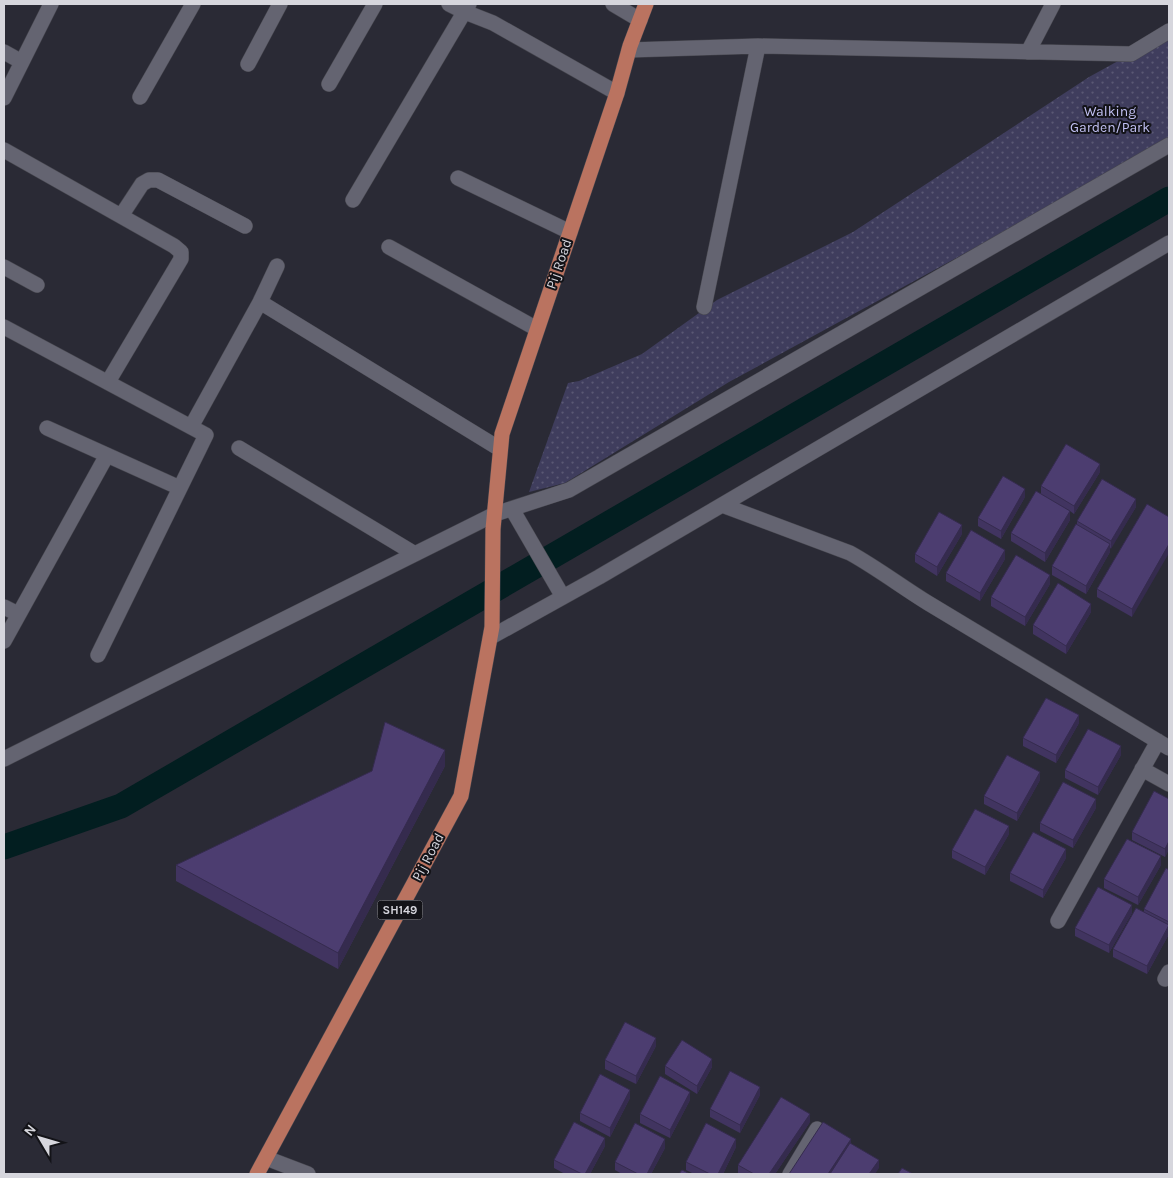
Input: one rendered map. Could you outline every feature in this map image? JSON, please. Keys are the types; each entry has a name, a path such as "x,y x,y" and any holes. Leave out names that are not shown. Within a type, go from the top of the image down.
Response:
{"main road":[{"name":"Pij Road","path":"257,1174 461,796 492,632 493,529 502,434 617,93 629,50 646,4"}],"street":[{"path":"4,98 51,4"},
{"path":"140,97 193,4"},
{"path":"248,64 280,4"},
{"path":"329,84 375,4"},
{"path":"449,4 467,8 617,93"},
{"path":"613,4 640,20"},
{"path":"1028,52 1053,4"},
{"path":"353,200 467,8"},
{"path":"629,50 758,46 1131,54 1169,31"},
{"path":"704,306 758,46"},
{"path":"4,52 22,62"},
{"path":"4,759 495,514 514,513 569,490 1169,145"},
{"path":"4,150 174,246 181,252 181,260 108,382"},
{"path":"458,178 570,232"},
{"path":"121,216 142,184 149,180 158,180 245,226"},
{"path":"492,632 561,592 722,505 1169,243"},
{"path":"389,247 537,329"},
{"path":"191,427 260,302 277,266"},
{"path":"4,267 37,285"},
{"path":"260,302 500,449"},
{"path":"5,330 108,382 206,435 98,655"},
{"path":"47,428 180,488"},
{"path":"240,448 415,554"},
{"path":"4,641 107,455"},
{"path":"722,505 857,557 928,604 1163,744 1142,769 1058,921"},
{"path":"514,513 561,592"},
{"path":"4,607 18,614"},
{"path":"1142,769 1169,784"},
{"path":"790,1174 817,1129"},
{"path":"266,1158 308,1174"}],"green space":[{"name":"Walking Garden/Park","path":"1169,33 1169,138 1103,178 729,382 565,483 529,492 568,383 579,381 642,354 717,300 853,232 1089,77"}],"building":[{"path":"1066,444 1100,464 1074,506 1041,486"},
{"path":"1003,476 1025,489 1001,531 978,518"},
{"path":"1102,479 1136,499 1111,541 1077,521"},
{"path":"1036,491 1070,511 1045,553 1011,533"},
{"path":"1147,504 1169,517 1169,544 1132,609 1097,589"},
{"path":"939,512 962,525 937,567 915,554"},
{"path":"1076,524 1110,544 1086,586 1052,566"},
{"path":"971,530 1005,550 980,593 946,573"},
{"path":"1016,555 1050,575 1025,617 991,597"},
{"path":"1058,583 1091,604 1066,646 1033,625"},
{"path":"1046,698 1079,715 1056,755 1023,738"},
{"path":"385,722 445,750 338,953 176,865 372,771"},
{"path":"1088,729 1121,746 1098,787 1065,770"},
{"path":"1007,755 1040,772 1017,813 984,796"},
{"path":"1063,782 1096,799 1073,840 1040,823"},
{"path":"1154,791 1169,799 1169,841 1165,849 1132,832"},
{"path":"975,809 1009,826 985,867 952,850"},
{"path":"1033,832 1066,849 1043,890 1010,873"},
{"path":"1127,839 1161,856 1138,897 1104,879"},
{"path":"1166,868 1169,870 1169,922 1144,909"},
{"path":"1098,887 1132,905 1109,945 1075,928"},
{"path":"1136,908 1169,925 1147,966 1113,949"},
{"path":"625,1022 656,1038 636,1076 605,1060"},
{"path":"682,1040 712,1059 697,1086 665,1066"},
{"path":"730,1071 760,1087 740,1125 710,1109"},
{"path":"600,1074 630,1090 610,1128 580,1113"},
{"path":"660,1076 690,1092 670,1130 640,1114"},
{"path":"781,1097 810,1114 769,1174 754,1174 738,1165"},
{"path":"574,1122 605,1138 585,1174 554,1160"},
{"path":"823,1122 851,1139 828,1174 789,1174"},
{"path":"635,1123 665,1139 647,1174 638,1174 615,1162"},
{"path":"706,1123 736,1139 718,1174 710,1174 686,1162"},
{"path":"850,1143 879,1160 869,1174 830,1174"},
{"path":"902,1168 913,1174 898,1174"},
{"path":"682,1170 690,1174 679,1174"}],"waterway":[{"path":"4,847 121,806 1169,199"}]}
